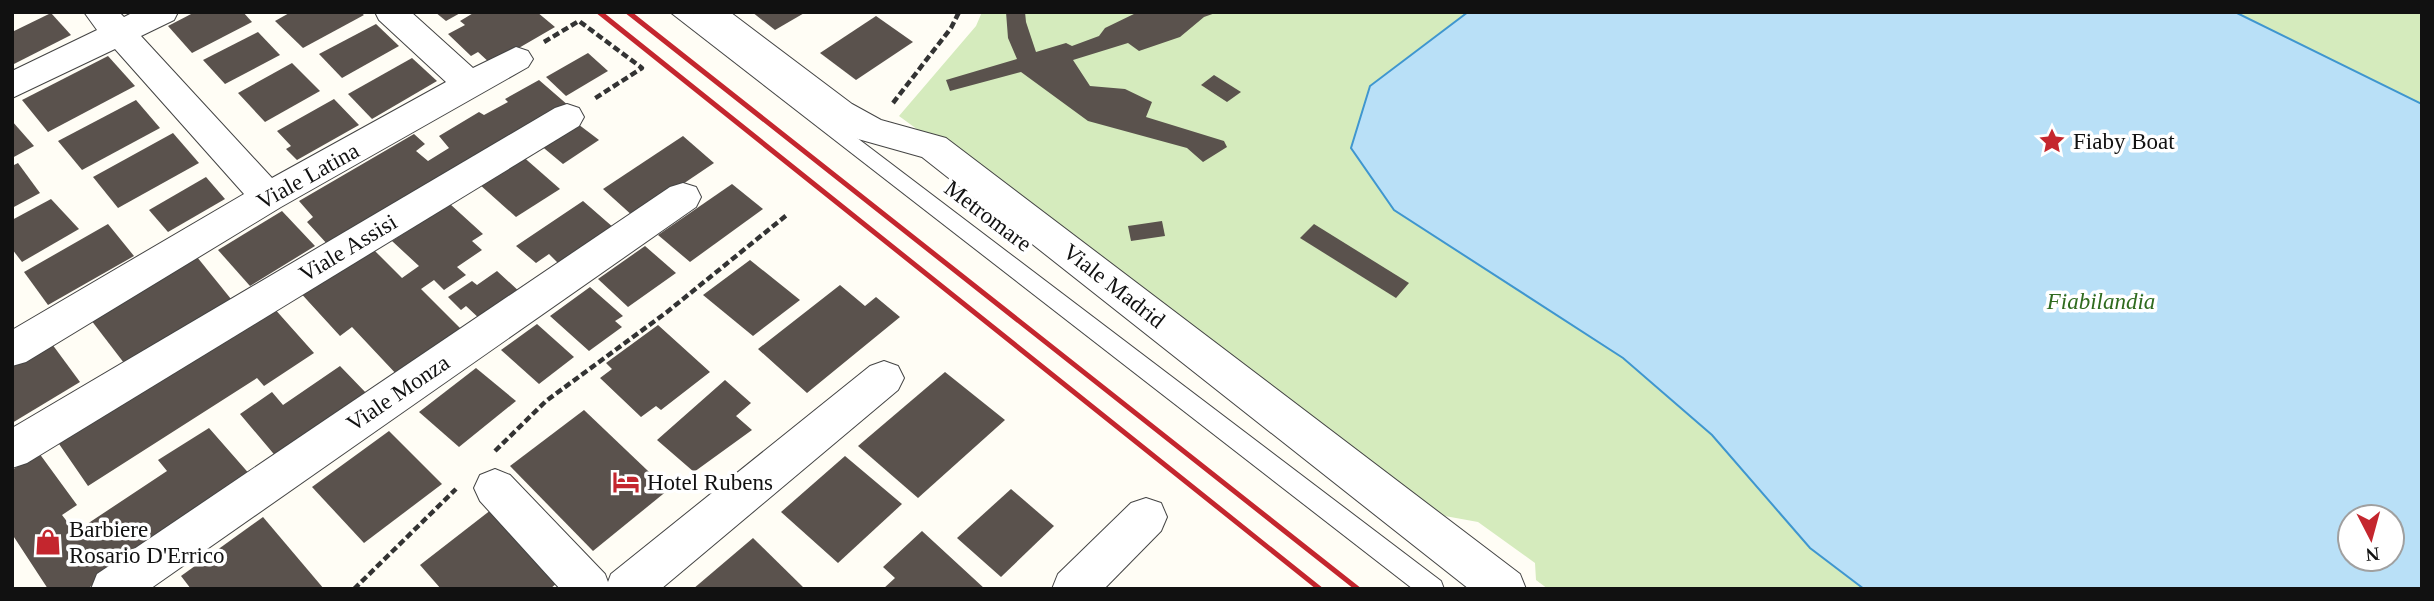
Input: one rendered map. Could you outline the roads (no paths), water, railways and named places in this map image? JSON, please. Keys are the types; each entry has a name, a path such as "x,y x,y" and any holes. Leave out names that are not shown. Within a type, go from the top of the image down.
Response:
{"street":[{"path":"12,86 109,23 162,12"},
{"path":"391,12 470,85"},
{"name":"Viale Madrid","path":"708,12 840,113 870,130 934,147 1504,589"},
{"path":"109,23 268,197"},
{"name":"Viale Latina","path":"17,336 516,60"},
{"name":"Viale Assisi","path":"12,450 567,117"},
{"name":"Viale Monza","path":"113,589 683,197"},
{"path":"627,589 884,378"},
{"path":"480,477 589,589"},
{"path":"1074,589 1146,517"}],"lane":[{"name":"Metromare","path":"679,12 1432,589"}],"water":[{"name":"Fiabilandia","path":"1468,12 2235,12 2422,104 2422,589 1864,589 1810,548 1712,435 1623,358 1394,210 1351,148 1370,86"}],"railway":[{"path":"599,12 1320,589"},
{"path":"628,12 1358,589"}],"place":[{"name":"Fiaby Boat","path":"2052,141"},
{"name":"Hotel Rubens","path":"626,482"},
{"name":"Barbiere Rosario D'Errico","path":"48,542"}]}
